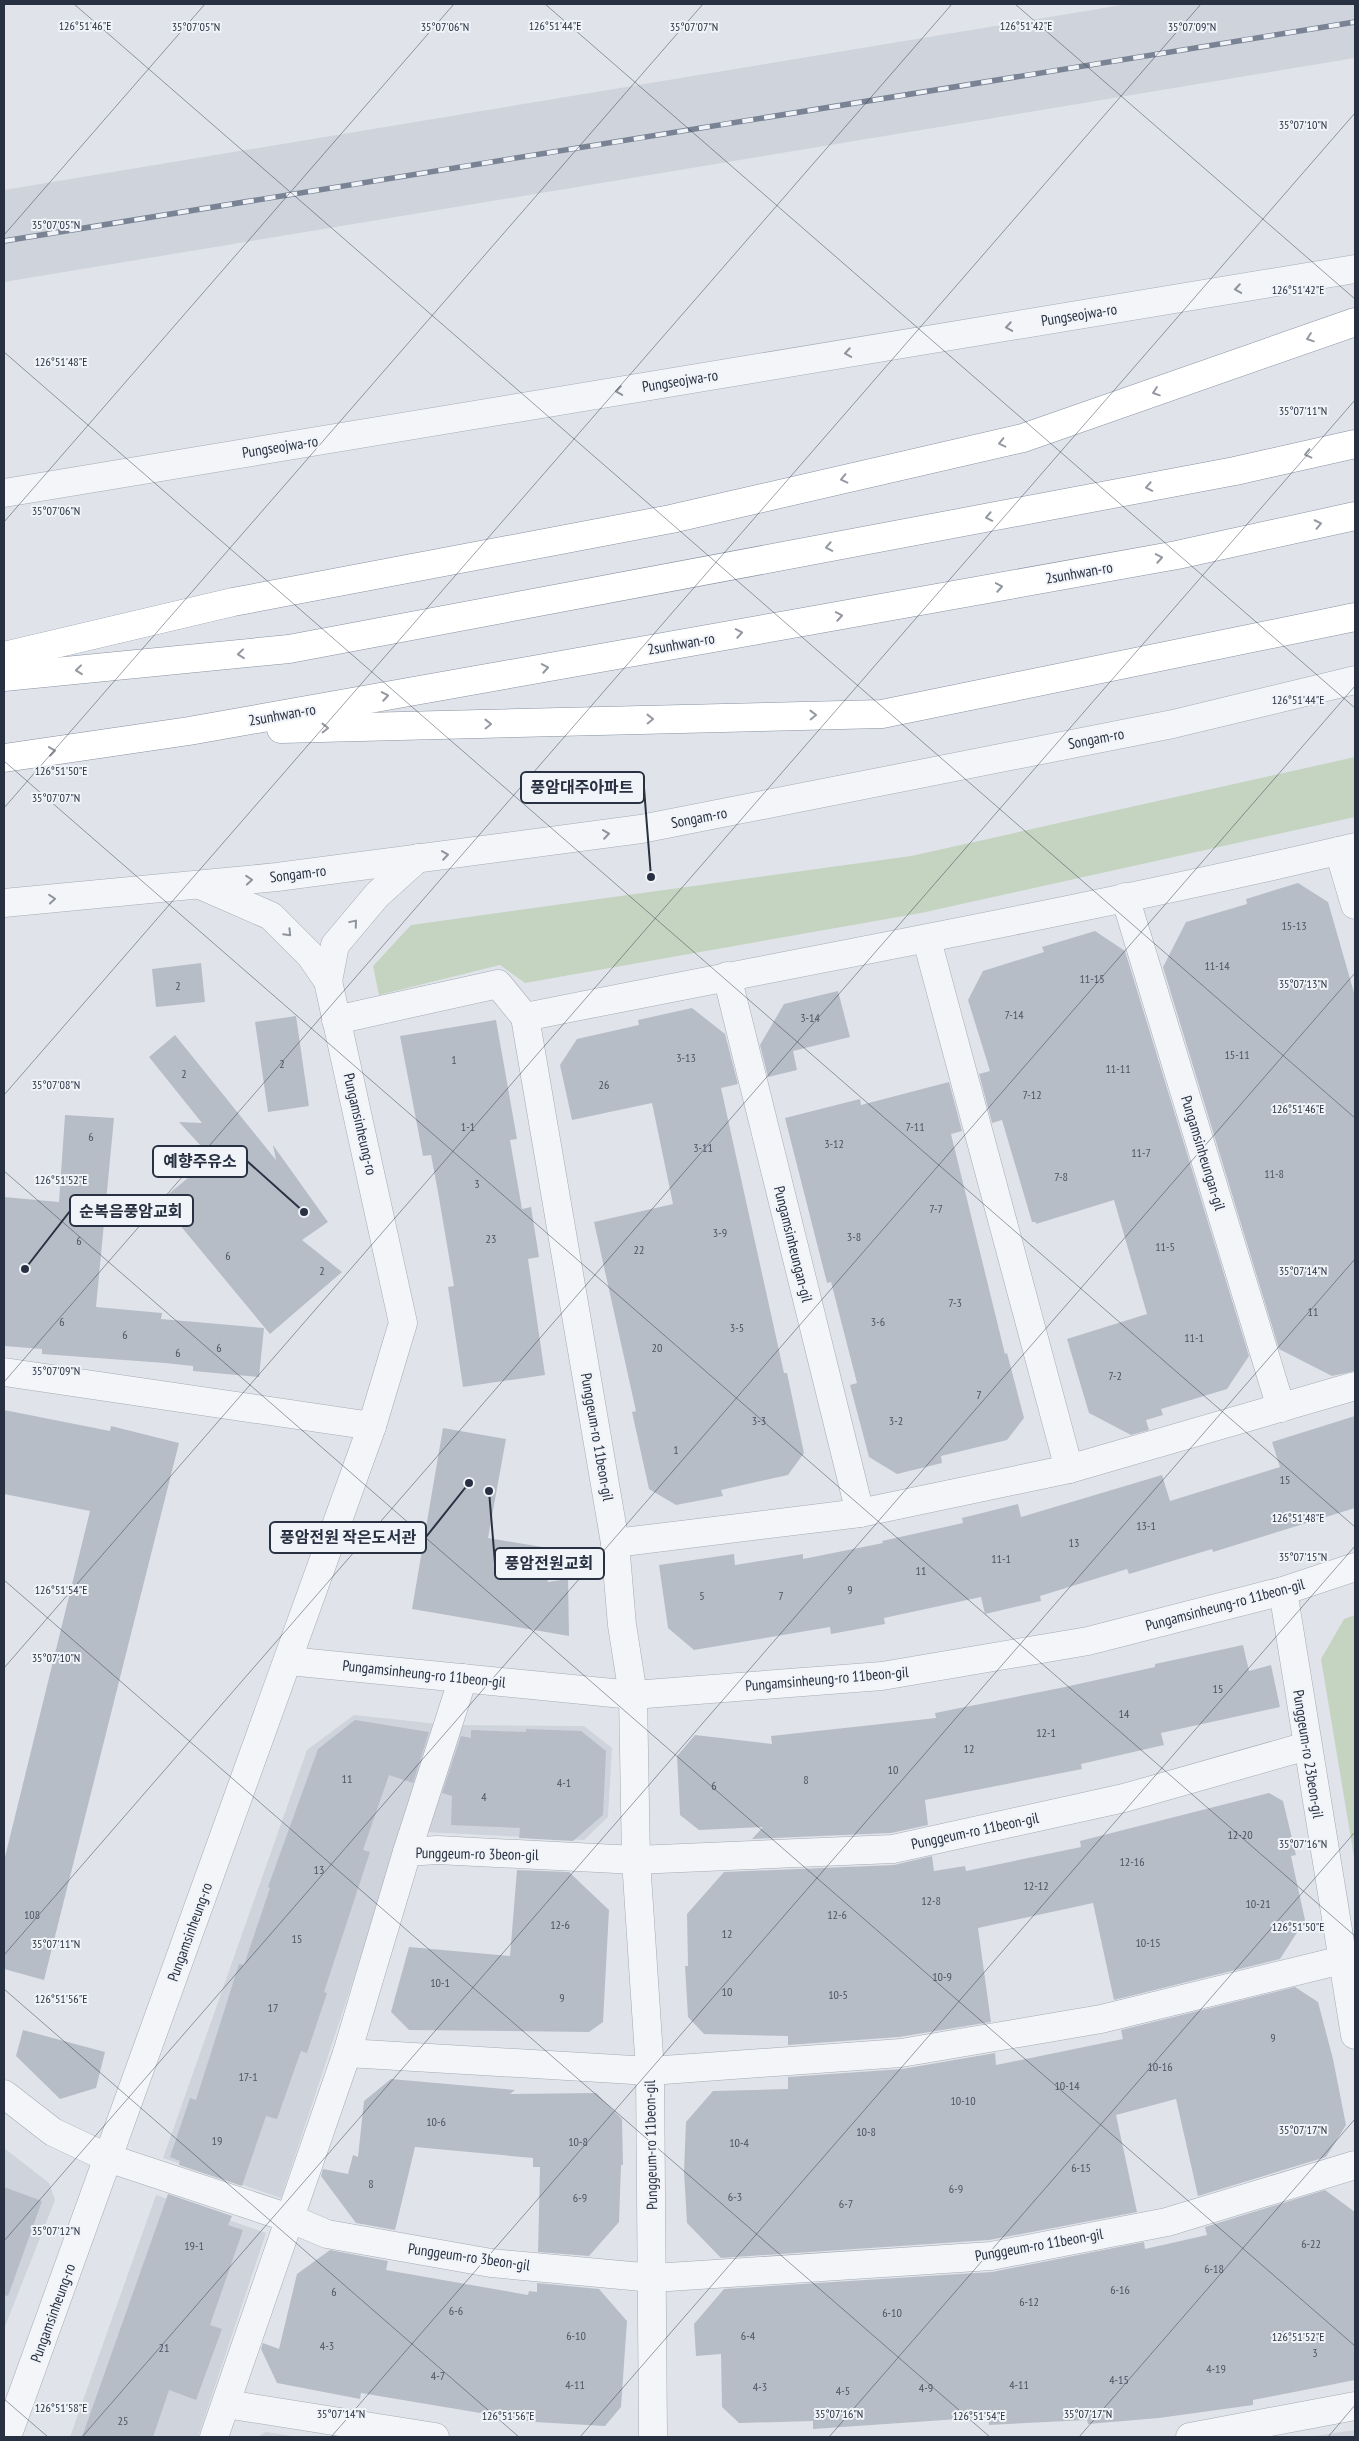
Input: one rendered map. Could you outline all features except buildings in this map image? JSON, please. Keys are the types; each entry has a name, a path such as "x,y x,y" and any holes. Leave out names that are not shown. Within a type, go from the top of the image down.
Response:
{"highway":[{"path":"4,656 233,602 671,519 1023,438 1355,322"},
{"path":"4,677 289,649 1235,471 1355,444"},
{"name":"2sunhwan-ro","path":"4,758 189,731 1177,555 1355,516"},
{"path":"189,731 882,714 1355,617"}],"street":[{"name":"Pungseojwa-ro","path":"4,493 1355,269"},
{"name":"Songam-ro","path":"4,903 277,877 641,829 1173,724 1355,680"},
{"path":"336,1020 498,984 526,1017 727,976 927,940 1347,849 1355,905"},
{"path":"328,981 336,945 377,895 418,858"},
{"name":"Pungamsinheung-ro","path":"8,2437 372,1426 403,1323 328,981 310,956 271,916 200,884"},
{"name":"Pungamsinheungan-gil","path":"1125,897 1281,1408"},
{"path":"927,940 1069,1469"},
{"name":"Pungamsinheungan-gil","path":"727,976 860,1513"},
{"name":"Punggeum-ro 11beon-gil","path":"526,1017 615,1543 622,1625 633,1696 636,1860 650,2071 653,2437"},
{"path":"4,1372 372,1426"},
{"path":"615,1543 860,1513 1069,1469 1355,1386"},
{"name":"Pungamsinheung-ro 11beon-gil","path":"289,1660 633,1696 882,1676 1088,1641 1282,1591 1355,1567"},
{"name":"Punggeum-ro 23beon-gil","path":"1282,1591 1355,2035"},
{"path":"407,1852 463,1678"},
{"name":"Punggeum-ro 11beon-gil","path":"636,1860 893,1849 1124,1798 1306,1746"},
{"name":"Punggeum-ro 3beon-gil","path":"214,2437 347,2053 407,1852 437,1850 636,1860"},
{"name":"Punggeum-ro 11beon-gil","path":"650,2071 901,2053 1101,2019 1342,1960"},
{"path":"347,2053 650,2071"},
{"path":"4,2094 53,2132 108,2158 289,2218"},
{"name":"Punggeum-ro 11beon-gil","path":"653,2278 991,2256 1167,2222 1355,2165"},
{"name":"Punggeum-ro 3beon-gil","path":"289,2218 327,2234 491,2263 653,2278"},
{"path":"226,2404 436,2437"},
{"path":"1190,2437 1355,2406"}],"shaded area":[{"path":"1128,4 1355,4 1355,58 4,282 4,190"},
{"path":"354,1715 438,1724 281,2198 163,2158 307,1750"},
{"path":"456,1725 584,1726 612,1748 608,1817 584,1840 424,1832"},
{"path":"4,2148 49,2183 55,2200 4,2329"},
{"path":"156,2195 266,2233 198,2437 70,2437"},
{"path":"1355,2430 1355,2437 1308,2437"},
{"path":"266,2432 298,2437 257,2437"}],"green space":[{"path":"1355,757 1355,817 921,913 525,983 500,965 379,995 373,966 411,925 911,856"},
{"path":"1355,1615 1355,1863 1321,1659 1344,1619"}],"railway":[{"path":"4,241 1355,22"}],"place":[{"name":"풍암대주아파트","path":"651,877"},
{"name":"예향주유소","path":"304,1212"},
{"name":"순복음풍암교회","path":"25,1269"},
{"name":"풍암전원 작은도서관","path":"469,1483"},
{"name":"풍암전원교회","path":"489,1491"}]}
